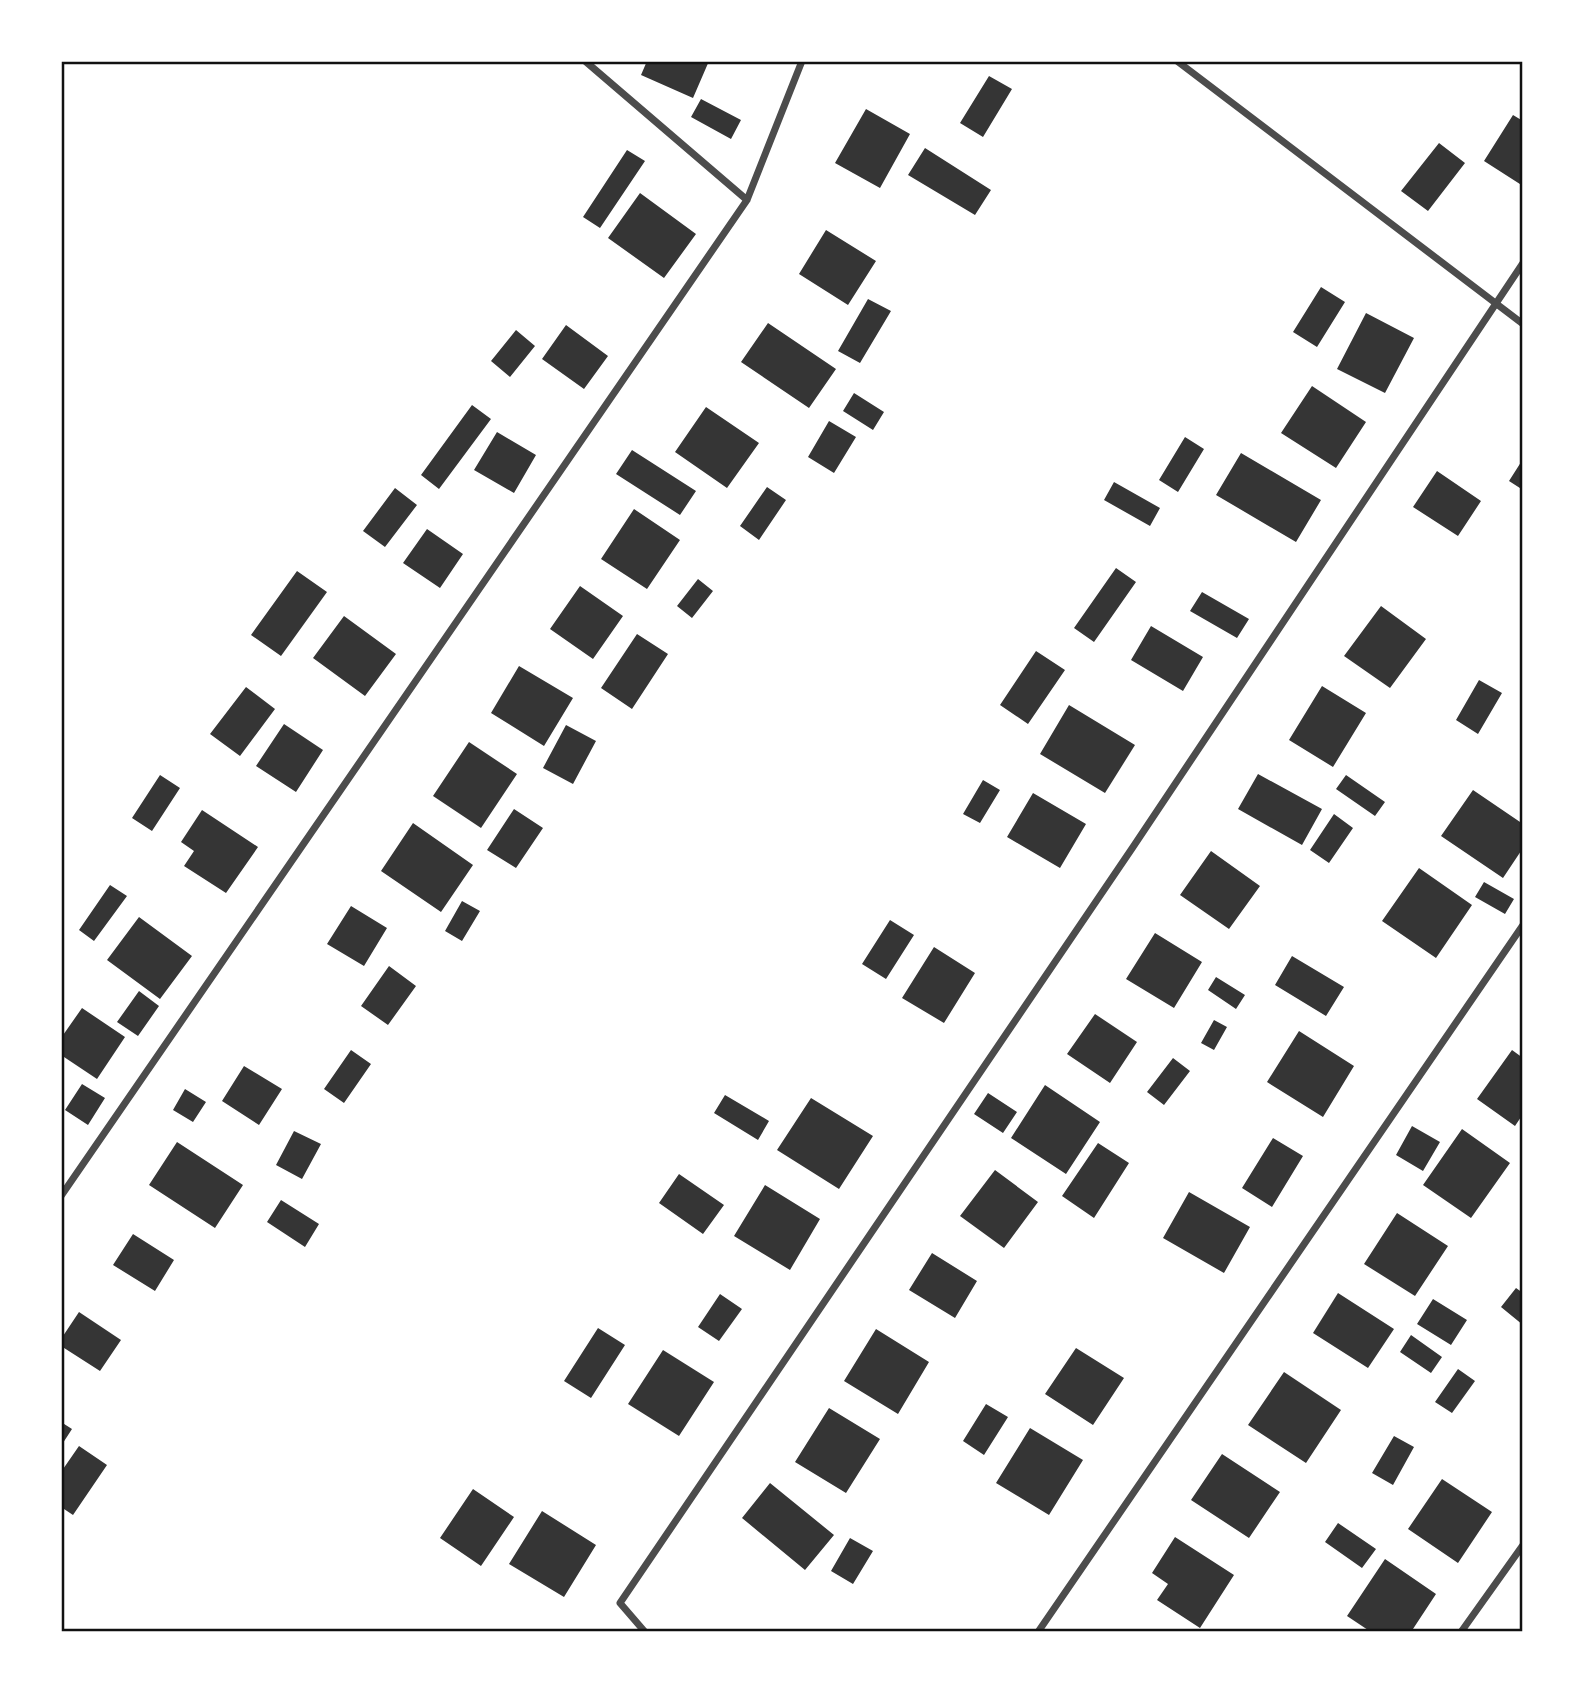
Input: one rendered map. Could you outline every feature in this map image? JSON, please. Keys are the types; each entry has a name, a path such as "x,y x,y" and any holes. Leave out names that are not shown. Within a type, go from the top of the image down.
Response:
{"street":[{"path":"585,61 747,200"},
{"path":"61,1196 747,200 802,61"},
{"path":"1177,61 1523,324"},
{"path":"645,1632 621,1603 1133,847 1523,263"},
{"path":"1038,1632 1523,925"},
{"path":"1461,1632 1523,1545"}],"building":[{"path":"647,61 709,61 693,98 641,75"},
{"path":"989,76 1012,89 983,137 960,123"},
{"path":"701,99 741,120 731,139 691,117"},
{"path":"866,109 910,134 880,188 835,163"},
{"path":"1513,115 1523,121 1523,186 1484,161"},
{"path":"1439,143 1465,163 1428,211 1401,191"},
{"path":"925,148 991,190 975,215 908,175"},
{"path":"627,150 645,161 600,228 583,217"},
{"path":"640,193 696,234 664,278 608,238"},
{"path":"826,230 876,261 848,305 799,274"},
{"path":"1321,287 1345,302 1317,347 1293,332"},
{"path":"868,299 891,311 860,363 838,351"},
{"path":"1366,313 1414,338 1385,393 1337,369"},
{"path":"768,323 836,369 809,408 741,362"},
{"path":"566,325 608,356 584,389 542,359"},
{"path":"516,330 535,346 510,377 491,361"},
{"path":"1312,386 1366,422 1336,468 1281,433"},
{"path":"854,393 884,412 873,430 843,411"},
{"path":"472,405 491,419 439,489 421,475"},
{"path":"706,407 759,443 727,488 675,452"},
{"path":"829,421 856,437 834,473 808,457"},
{"path":"497,432 536,455 514,493 474,470"},
{"path":"1185,437 1204,449 1178,492 1159,480"},
{"path":"632,450 696,491 680,515 616,474"},
{"path":"1241,453 1321,500 1296,542 1216,495"},
{"path":"1523,459 1523,490 1509,481"},
{"path":"1437,471 1481,501 1458,536 1413,507"},
{"path":"1114,482 1160,508 1150,526 1104,500"},
{"path":"767,487 786,500 759,540 740,526"},
{"path":"395,488 417,505 385,547 363,531"},
{"path":"634,509 680,540 647,589 601,559"},
{"path":"427,529 463,554 440,588 403,563"},
{"path":"1116,568 1136,582 1094,642 1074,628"},
{"path":"297,571 327,592 281,656 251,635"},
{"path":"698,579 713,591 692,618 677,606"},
{"path":"580,586 623,616 593,659 550,629"},
{"path":"1202,592 1249,619 1237,638 1190,611"},
{"path":"1381,606 1426,639 1390,688 1344,656"},
{"path":"344,616 396,654 365,696 313,658"},
{"path":"1151,626 1203,657 1183,691 1131,660"},
{"path":"637,634 668,654 632,709 601,688"},
{"path":"1036,651 1065,670 1028,724 1000,705"},
{"path":"519,666 573,698 544,746 491,713"},
{"path":"1479,680 1502,693 1478,734 1456,720"},
{"path":"1322,686 1366,713 1333,767 1289,740"},
{"path":"246,687 275,709 240,756 210,734"},
{"path":"1069,705 1135,745 1105,793 1040,754"},
{"path":"284,724 323,750 296,792 256,766"},
{"path":"566,725 596,741 573,784 543,768"},
{"path":"469,742 517,774 481,828 433,796"},
{"path":"1258,774 1322,809 1302,845 1238,809"},
{"path":"160,775 180,788 152,831 132,818"},
{"path":"1346,775 1385,802 1375,816 1336,789"},
{"path":"983,780 1000,790 980,823 963,814"},
{"path":"1473,790 1523,824 1523,848 1503,878 1441,836"},
{"path":"1033,793 1086,824 1060,868 1007,837"},
{"path":"514,809 543,828 516,868 487,850"},
{"path":"202,810 258,847 226,893 184,866 194,851 181,842"},
{"path":"1334,814 1353,828 1329,863 1310,850"},
{"path":"413,823 473,865 441,912 381,871"},
{"path":"1211,851 1260,886 1229,929 1180,895"},
{"path":"1419,868 1472,905 1436,958 1382,921"},
{"path":"1484,882 1514,899 1505,914 1475,897"},
{"path":"110,885 127,896 94,941 79,930"},
{"path":"462,901 480,911 462,941 445,931"},
{"path":"351,906 387,928 364,966 327,944"},
{"path":"139,917 192,956 160,999 107,960"},
{"path":"890,920 914,935 886,979 862,964"},
{"path":"1155,933 1202,962 1174,1008 1126,979"},
{"path":"934,947 975,973 944,1023 902,998"},
{"path":"1292,956 1344,987 1326,1016 1275,985"},
{"path":"389,966 416,986 388,1025 361,1006"},
{"path":"1216,977 1245,995 1236,1009 1208,990"},
{"path":"139,991 159,1006 138,1036 117,1022"},
{"path":"82,1008 125,1037 97,1079 61,1055 61,1038"},
{"path":"1095,1014 1137,1042 1110,1083 1067,1054"},
{"path":"1214,1020 1227,1027 1214,1050 1201,1043"},
{"path":"1299,1031 1354,1066 1323,1117 1267,1082"},
{"path":"351,1050 371,1064 344,1103 324,1089"},
{"path":"1512,1050 1523,1058 1523,1114 1515,1126 1477,1099"},
{"path":"1173,1058 1190,1071 1164,1105 1147,1092"},
{"path":"244,1066 282,1089 259,1125 222,1101"},
{"path":"82,1084 105,1098 88,1125 65,1110"},
{"path":"1045,1085 1100,1122 1066,1174 1011,1138"},
{"path":"185,1089 206,1102 193,1122 173,1110"},
{"path":"988,1093 1017,1112 1003,1133 974,1114"},
{"path":"725,1095 769,1121 758,1140 714,1113"},
{"path":"811,1098 873,1136 839,1189 777,1150"},
{"path":"1412,1126 1440,1142 1423,1171 1396,1155"},
{"path":"1462,1129 1510,1163 1471,1218 1423,1185"},
{"path":"294,1131 321,1144 302,1179 276,1165"},
{"path":"1273,1138 1303,1156 1272,1207 1242,1188"},
{"path":"177,1142 243,1185 215,1228 149,1185"},
{"path":"1098,1143 1129,1163 1094,1218 1062,1196"},
{"path":"995,1170 1038,1202 1004,1248 960,1216"},
{"path":"679,1174 724,1205 703,1234 659,1203"},
{"path":"765,1185 820,1219 790,1270 734,1236"},
{"path":"1189,1192 1250,1227 1224,1273 1163,1238"},
{"path":"281,1200 319,1224 305,1247 267,1222"},
{"path":"1397,1213 1448,1246 1415,1296 1364,1264"},
{"path":"133,1234 174,1260 155,1291 113,1265"},
{"path":"932,1253 977,1281 955,1318 909,1290"},
{"path":"1516,1288 1523,1293 1523,1325 1501,1307"},
{"path":"1338,1293 1394,1329 1368,1368 1313,1333"},
{"path":"720,1294 742,1309 719,1341 698,1327"},
{"path":"1433,1299 1467,1320 1451,1345 1417,1324"},
{"path":"79,1312 121,1340 100,1371 61,1346 61,1339"},
{"path":"598,1328 625,1345 591,1398 564,1381"},
{"path":"876,1329 929,1362 898,1414 844,1381"},
{"path":"1411,1335 1442,1357 1431,1373 1400,1352"},
{"path":"1076,1348 1124,1378 1093,1425 1045,1394"},
{"path":"663,1350 714,1382 679,1436 628,1404"},
{"path":"1458,1369 1475,1381 1452,1413 1435,1402"},
{"path":"1284,1372 1341,1410 1306,1463 1248,1425"},
{"path":"986,1404 1008,1417 984,1455 963,1441"},
{"path":"829,1408 880,1439 846,1493 795,1462"},
{"path":"61,1422 72,1429 61,1446"},
{"path":"1030,1428 1083,1460 1049,1515 996,1483"},
{"path":"1394,1436 1414,1447 1393,1485 1372,1473"},
{"path":"79,1446 107,1465 73,1515 61,1507 61,1472"},
{"path":"1222,1454 1280,1492 1249,1538 1191,1500"},
{"path":"1442,1479 1492,1512 1458,1563 1408,1529"},
{"path":"770,1483 834,1535 805,1570 742,1518"},
{"path":"473,1489 514,1517 481,1566 440,1538"},
{"path":"542,1511 596,1545 564,1597 509,1564"},
{"path":"1338,1523 1376,1549 1362,1568 1325,1542"},
{"path":"1175,1537 1234,1575 1200,1628 1157,1600 1168,1584 1152,1573"},
{"path":"850,1538 873,1551 853,1584 831,1571"},
{"path":"1385,1559 1436,1594 1411,1632 1371,1632 1347,1616"}]}
